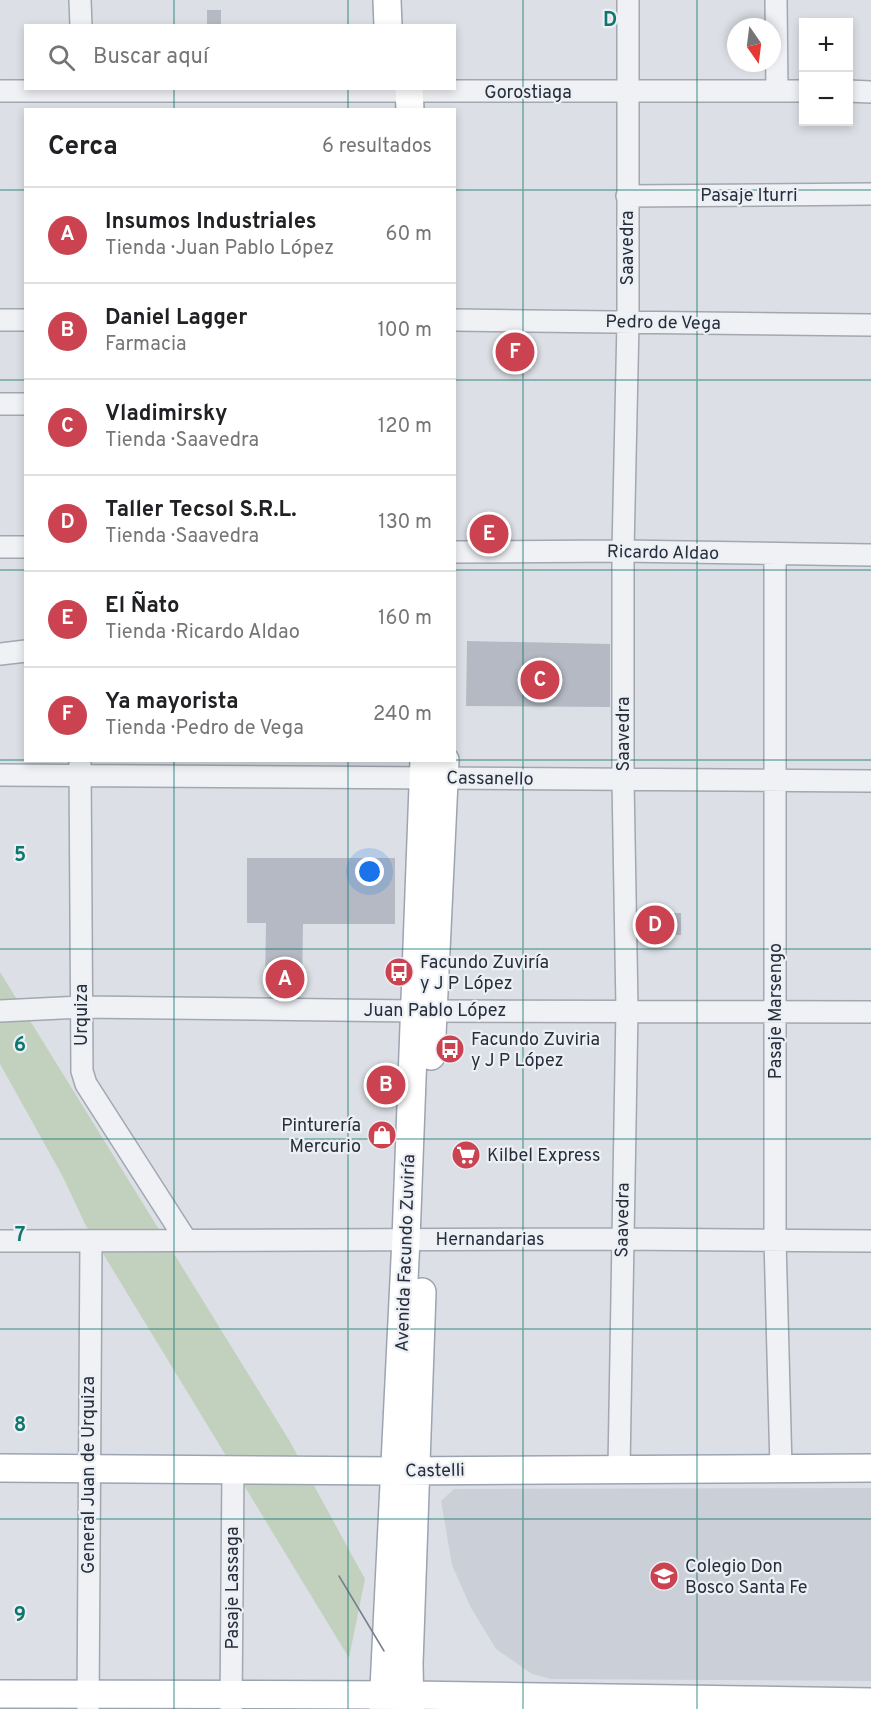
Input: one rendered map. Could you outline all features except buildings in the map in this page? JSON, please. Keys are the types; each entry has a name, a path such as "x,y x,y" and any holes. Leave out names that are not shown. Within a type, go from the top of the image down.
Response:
{"main road":[{"path":"387,0 388,24"},
{"path":"404,0 405,24"},
{"name":"Avenida Facundo Zuviría","path":"410,1702 405,1471 435,768"},
{"name":"Castelli","path":"0,1468 405,1471 871,1468"},
{"name":"Avenida Facundo Zuviría","path":"383,1702 391,1543 405,1471"},
{"path":"391,1543 399,1575 398,1637 409,1664 422,1677 452,1689 530,1698"},
{"path":"0,1694 88,1702 410,1702 530,1698 871,1702"}],"street":[{"path":"80,0 81,24"},
{"name":"Saavedra","path":"619,1468 621,1239 627,1009 622,780 623,551 628,321 628,0"},
{"path":"776,0 777,91"},
{"name":"Gorostiaga","path":"0,91 81,97 401,97 799,91"},
{"path":"853,92 871,92"},
{"name":"Pasaje Iturri","path":"627,196 871,194"},
{"path":"0,320 24,320"},
{"name":"Pedro de Vega","path":"456,320 871,325"},
{"path":"0,405 24,404"},
{"path":"0,547 24,547"},
{"name":"Ricardo Aldao","path":"456,552 623,551 871,555"},
{"name":"Pasaje Marsengo","path":"775,554 775,1239 781,1468"},
{"path":"0,654 24,651"},
{"name":"Cassanello","path":"0,775 80,768 435,768 622,780 871,782"},
{"name":"Urquiza","path":"80,768 82,1071 87,1084 186,1240"},
{"name":"Juan Pablo López","path":"0,1011 81,1007 871,1012"},
{"name":"Hernandarias","path":"0,1241 775,1239 871,1241"},
{"name":"General Juan de Urquiza","path":"88,1702 87,1469 91,1240"},
{"name":"Pasaje Lassaga","path":"231,1702 233,1468"}],"shaded area":[{"name":"Colegio Don Bosco Santa Fe","path":"871,1488 871,1681 551,1679 532,1674 496,1649 471,1608 452,1565 441,1501 454,1489"}],"green space":[{"path":"0,972 289,1440 365,1579 349,1658 85,1224 63,1177 0,1064"}],"tram line":[{"path":"339,1576 384,1651"}],"place":[{"name":"Ya mayorista","path":"515,352"},
{"name":"El Ñato","path":"489,534"},
{"name":"Vladimirsky","path":"540,680"},
{"name":"Taller Tecsol S.R.L.","path":"655,925"},
{"name":"Facundo Zuviría y J P López","path":"399,972"},
{"name":"Insumos Industriales","path":"285,979"},
{"name":"Facundo Zuviria y J P López","path":"450,1049"},
{"name":"Daniel Lagger","path":"386,1085"},
{"name":"Pinturería Mercurio","path":"382,1135"},
{"name":"Kilbel Express","path":"466,1155"},
{"name":"Colegio Don Bosco Santa Fe","path":"664,1576"}]}
